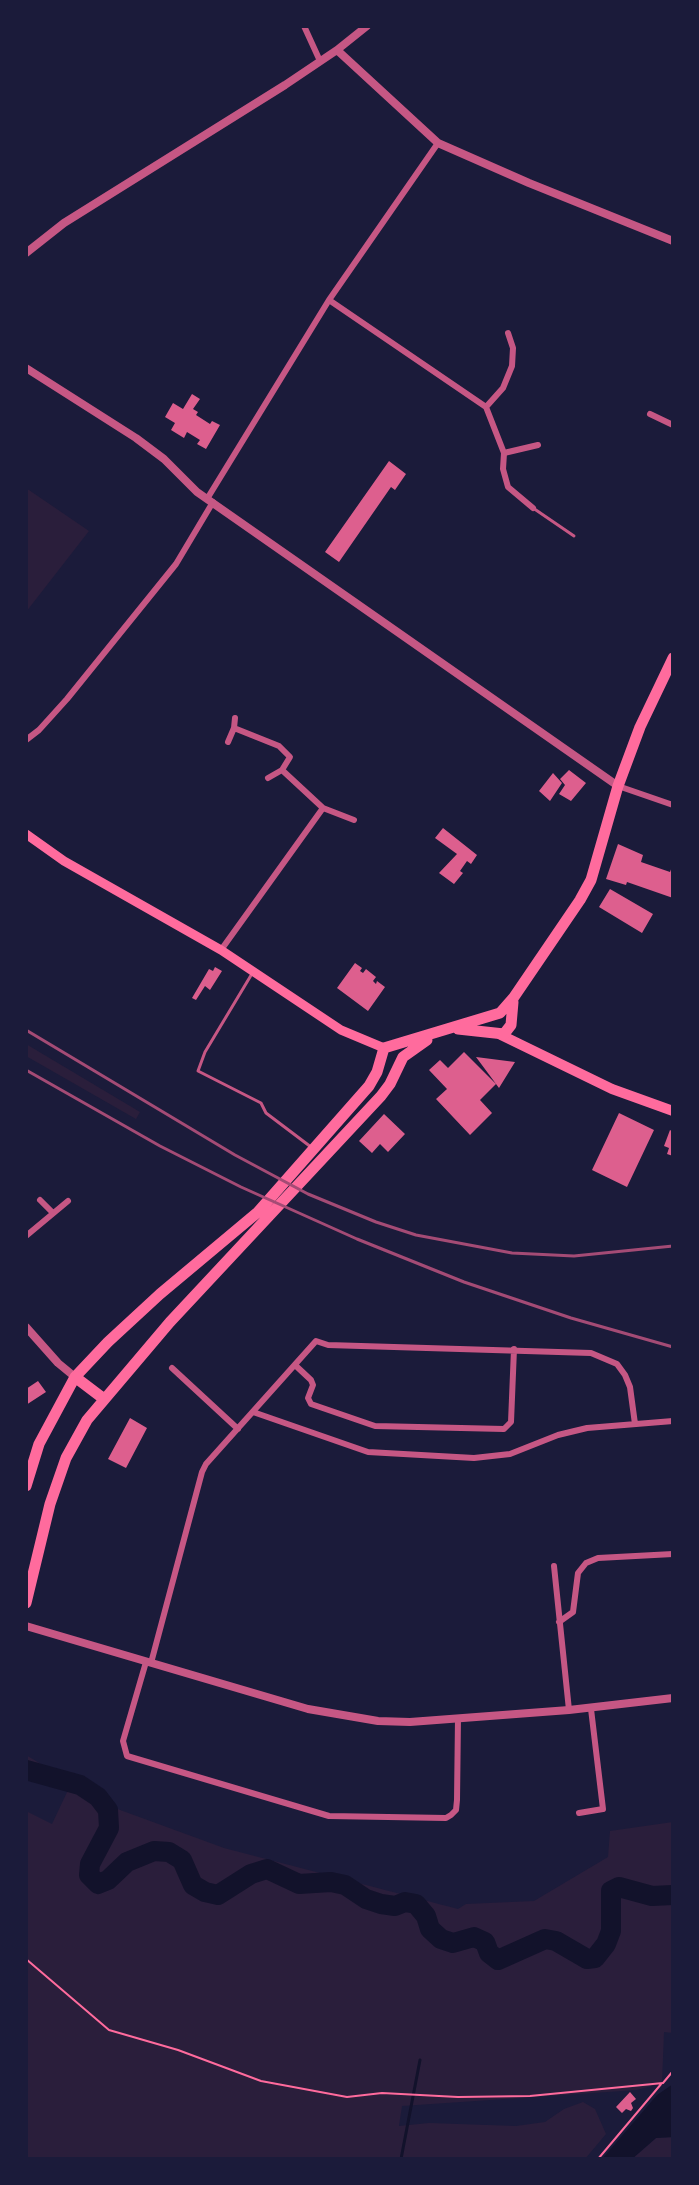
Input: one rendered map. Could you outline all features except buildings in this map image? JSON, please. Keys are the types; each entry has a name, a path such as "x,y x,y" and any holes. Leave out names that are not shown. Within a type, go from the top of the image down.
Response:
{"highway":[{"path":"497,1034 489,1027 496,1015 514,997 586,890 640,727 673,658"},
{"path":"453,1029 497,1034 507,1032 514,997"},
{"path":"26,1603 50,1504 66,1458 87,1420 264,1215 369,1086 387,1049 496,1015 507,1016 510,1024"},
{"path":"387,1049 386,1065 400,1061 434,1035"},
{"path":"26,1486 39,1444 75,1377 160,1294 247,1221 255,1224 289,1196 390,1084 400,1061 401,1050 387,1049"},
{"path":"75,1377 104,1399"}],"main road":[{"path":"26,834 64,861 221,950 341,1030 387,1049"},
{"path":"510,1024 530,1051"},
{"path":"497,1034 612,1089 673,1111"}],"street":[{"path":"304,26 320,61"},
{"path":"26,253 64,223 337,50 367,26"},
{"path":"337,50 438,143 673,241"},
{"path":"26,740 67,699 176,564 210,500 329,300 438,143"},
{"path":"329,300 486,407 504,453 503,469 508,487 533,508"},
{"path":"486,407 503,388 512,366 513,348 508,333"},
{"path":"26,368 136,438 210,500 618,786 673,805"},
{"path":"650,414 673,425"},
{"path":"504,453 538,445"},
{"path":"228,742 235,718"},
{"path":"234,728 279,746 290,757 282,770 268,778"},
{"path":"282,770 323,808 354,820"},
{"path":"221,950 323,808"},
{"path":"40,1200 53,1213"},
{"path":"26,1236 68,1201"},
{"path":"26,1327 75,1377"},
{"path":"458,1718 456,1810 446,1818 329,1816 127,1756 123,1741 149,1663 200,1476 206,1464 316,1341 328,1345 591,1353 617,1364 630,1387 635,1424"},
{"path":"295,1365 311,1380 313,1385 308,1398 311,1404 375,1426 504,1429 511,1422 514,1349"},
{"path":"172,1368 238,1429"},
{"path":"253,1412 368,1452 474,1458 510,1454 558,1435 587,1428 673,1421"},
{"path":"559,1622 573,1612 578,1573 586,1563 598,1558 673,1554"},
{"path":"554,1566 569,1710"},
{"path":"26,1626 345,1717 410,1722 591,1709 673,1698"},
{"path":"579,1813 603,1809 591,1709"}],"lane":[{"path":"533,508 574,536"},
{"path":"253,972 205,1052 198,1071 261,1103 266,1113 314,1151"}],"path":[{"path":"26,1959 109,2030 178,2050 261,2081 347,2097 382,2093 530,2096 663,2083"},
{"path":"598,2159 673,2071"}],"shaded area":[{"path":"26,488 89,531 26,612"},
{"path":"26,1044 140,1112 136,1119 26,1056"},
{"path":"26,1755 112,1807 224,1848 458,1909 466,1904 534,1901 608,1857 610,1831 673,1822 673,2033 664,2032 662,2083 637,2090 402,2106 399,2126 429,2123 516,2126 545,2122 564,2109 583,2102 595,2109 606,2134 585,2159 26,2159 26,1811 52,1824 69,1788 44,1784 26,1776"},
{"path":"673,2084 673,2137 656,2138 632,2159 602,2159 657,2095"},
{"path":"673,2137 673,2159 632,2159 656,2138"}],"waterway":[{"path":"26,1770 80,1785 98,1797 108,1810 109,1828 90,1864 89,1875 98,1884 108,1880 127,1862 154,1851 169,1852 182,1860 193,1885 218,1895 251,1874 267,1869 299,1884 331,1882 345,1885 366,1899 381,1904 416,1904 426,1916 430,1929 441,1939 453,1943 474,1937 485,1942 489,1953 498,1960 545,1939 556,1941 587,1959 595,1958 611,1931 611,1891 619,1887 652,1896 673,1895"},
{"path":"401,2159 420,2060"}],"railway":[{"path":"26,1030 235,1155 308,1194 376,1222 416,1235 512,1253 574,1256 673,1246"},
{"path":"26,1070 160,1146 241,1187 357,1239 464,1282 571,1318 673,1347"}]}
